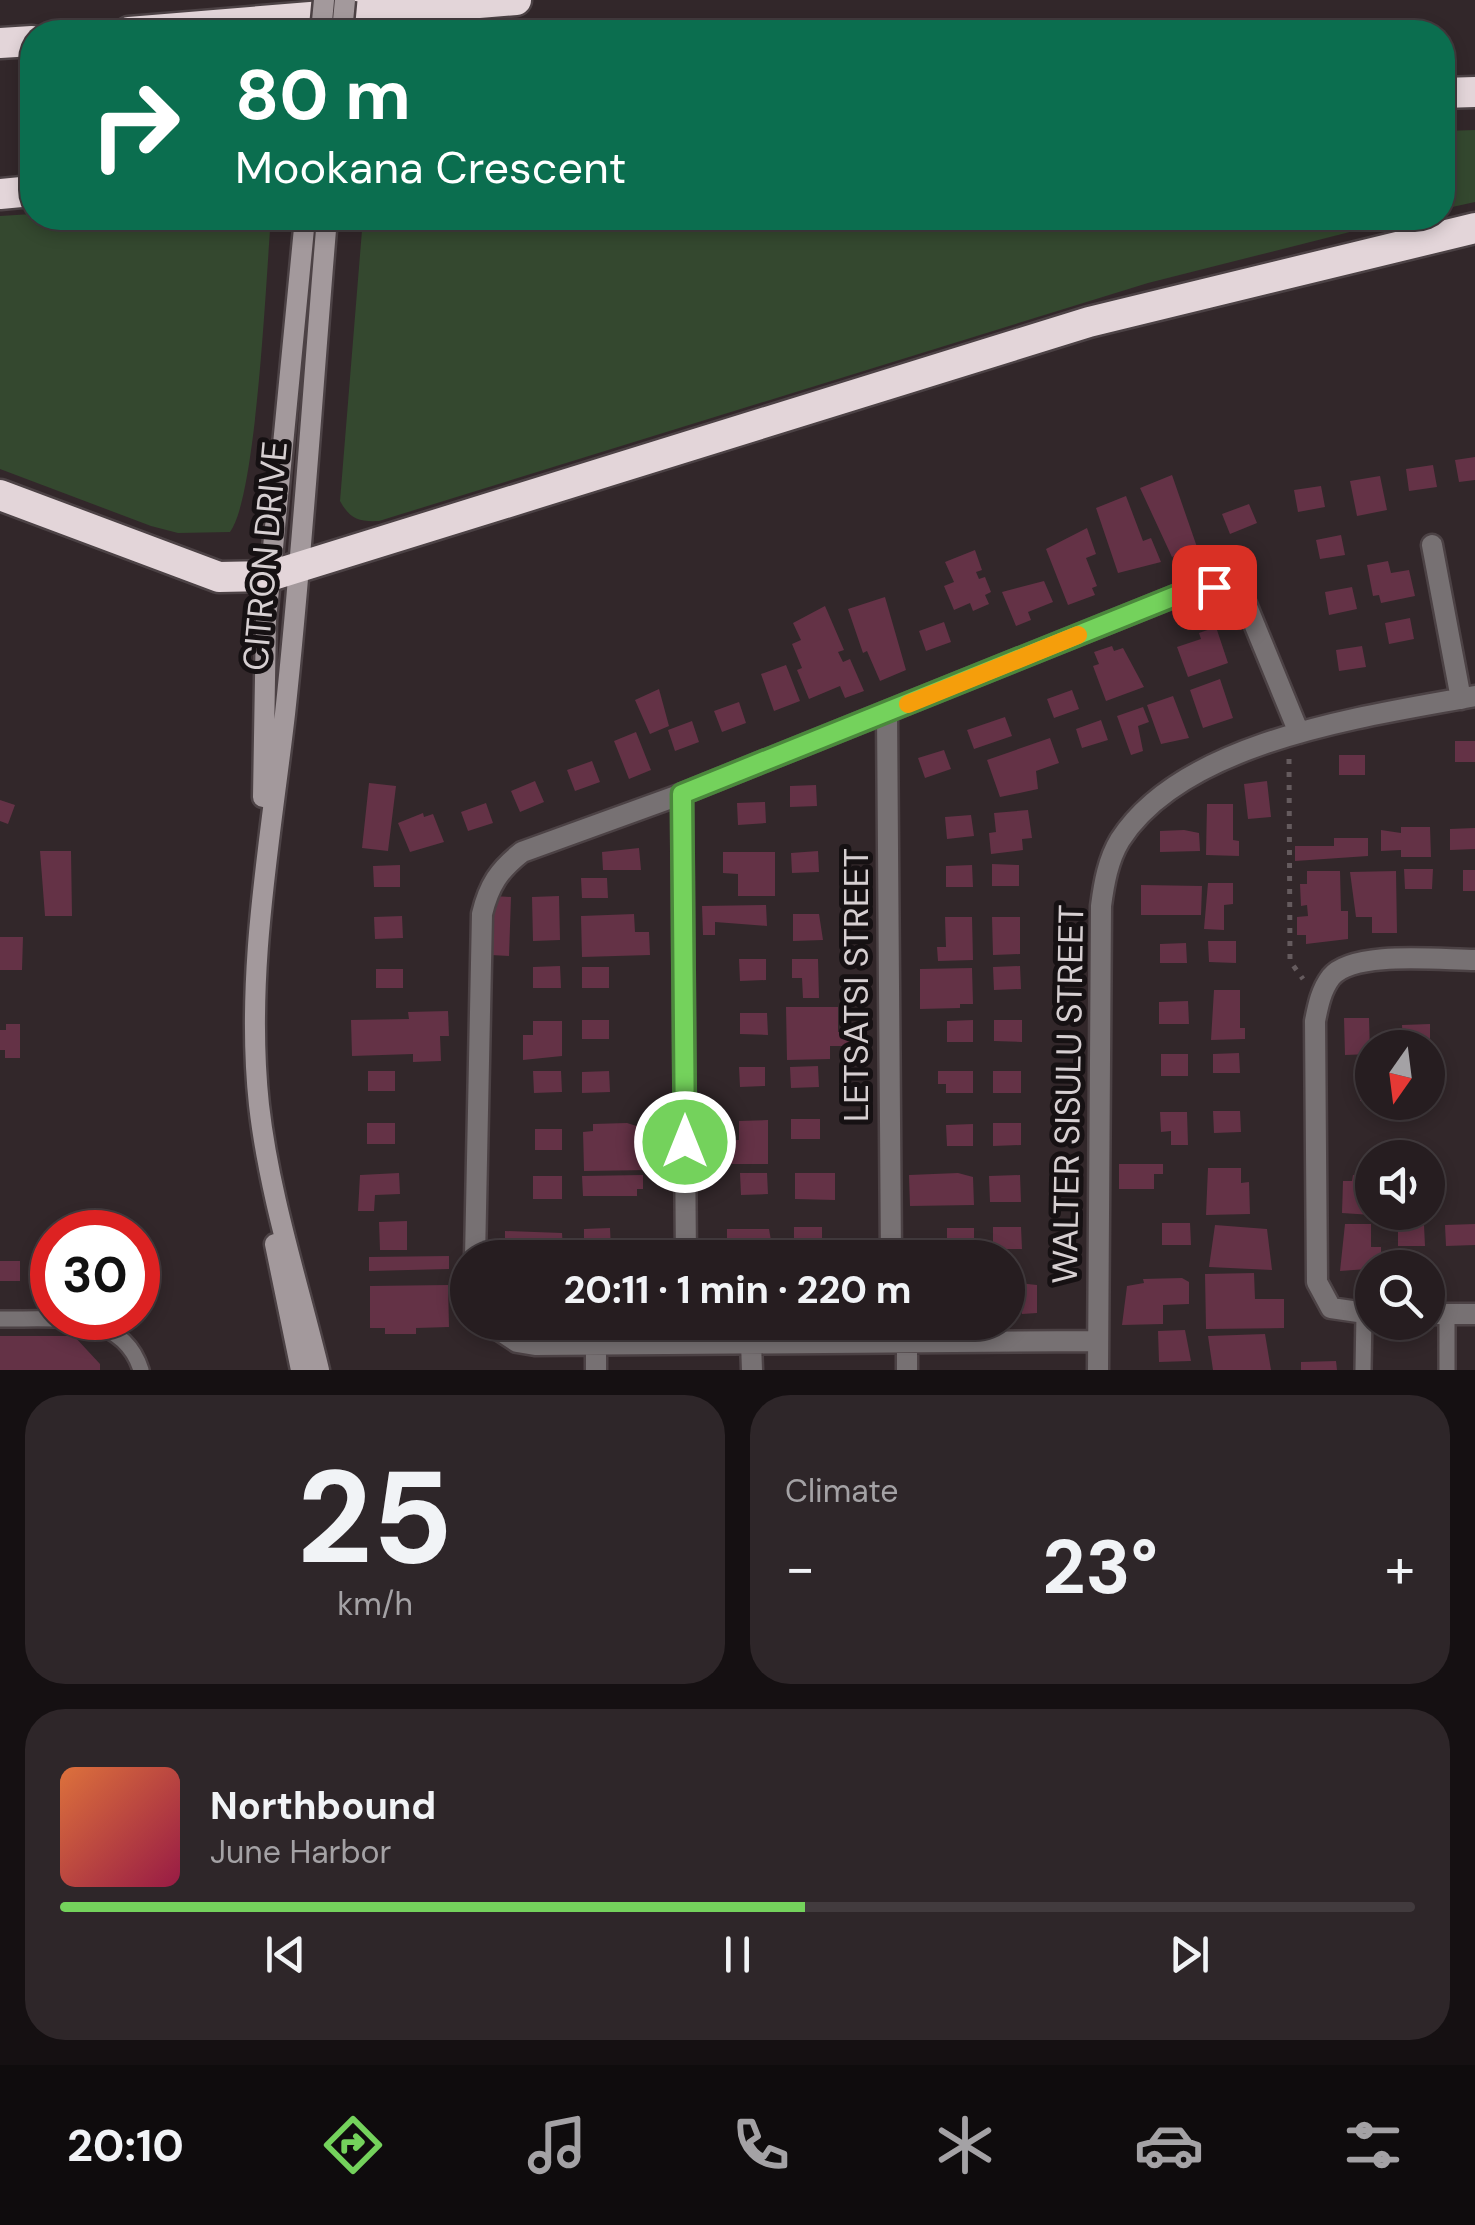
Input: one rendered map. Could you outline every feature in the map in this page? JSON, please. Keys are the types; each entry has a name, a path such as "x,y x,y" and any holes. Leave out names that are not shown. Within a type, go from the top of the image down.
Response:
{"highway":[{"path":"274,20 516,0"},
{"path":"0,495 218,577 283,572 1089,322 1475,228"}],"street":[{"name":"CITRON DRIVE","path":"304,230 256,1017 259,1105 272,1178 319,1370"},
{"name":"CITRON DRIVE","path":"283,572 320,302 325,230"},
{"name":"WALTER SISULU STREET","path":"1098,1370 1101,906 1106,871 1134,822 1204,770 1294,734 1468,697 1432,546"},
{"path":"476,1240 480,941 488,890 503,867 522,852 682,794 1190,590 1214,587 1231,592 1246,604 1294,734"},
{"name":"LETSATSI STREET","path":"887,712 890,1240"},
{"path":"682,794 686,1240"},
{"path":"1355,1312 1332,1308 1318,1282 1315,1021 1319,1001 1331,978 1345,966 1378,961 1475,960"},
{"name":"CITRON DRIVE","path":"272,1178 270,1220 301,1370"},
{"path":"1445,1314 1475,1314"},
{"path":"1025,1339 1098,1340"},
{"path":"514,1340 596,1344 629,1340"},
{"path":"732,1340 814,1340"},
{"path":"897,1340 907,1370"},
{"path":"752,1343 752,1370"},
{"path":"596,1344 596,1370"}],"lane":[{"path":"0,1319 89,1322 120,1334 141,1370"},
{"path":"1363,1370 1366,1340"},
{"path":"1442,1340 1448,1370"}],"path":[{"path":"1294,734 1290,961 1319,1001"}],"green space":[{"path":"1475,130 1475,202 1455,206 1455,131"},
{"path":"20,215 20,230 270,230 254,432 239,511 230,532 178,533 151,526 0,469 0,216"},
{"path":"362,230 1358,230 1148,283 379,521 351,516 340,501"}],"building":[{"path":"1475,457 1475,480 1459,482 1455,460"},
{"path":"1433,465 1437,487 1409,491 1406,469"},
{"path":"1172,475 1197,547 1172,557 1140,488"},
{"path":"1380,476 1387,510 1357,516 1350,481"},
{"path":"1321,486 1325,507 1298,512 1294,490"},
{"path":"1126,496 1143,541 1151,538 1161,562 1118,573 1096,508"},
{"path":"1249,504 1257,523 1230,534 1222,514"},
{"path":"1087,528 1096,554 1086,558 1097,586 1092,588 1095,595 1068,605 1046,549"},
{"path":"1341,535 1345,555 1320,559 1316,540"},
{"path":"975,550 982,570 976,572 979,579 985,577 991,592 985,595 989,604 973,611 970,603 954,610 944,586 954,582 945,562"},
{"path":"1388,561 1391,573 1409,570 1415,596 1381,603 1379,595 1373,596 1367,565"},
{"path":"1044,581 1053,602 1028,612 1031,620 1016,626 1002,592"},
{"path":"1352,587 1357,609 1329,615 1325,592"},
{"path":"885,597 906,670 880,681 867,651 863,653 848,609"},
{"path":"825,606 844,650 838,652 843,662 850,659 864,691 845,698 840,686 809,699 797,670 802,668 792,644 801,640 793,623"},
{"path":"1410,618 1414,639 1389,644 1385,623"},
{"path":"944,622 951,642 926,651 919,631"},
{"path":"1216,627 1228,663 1188,677 1177,647 1201,639 1199,633"},
{"path":"1112,646 1114,651 1123,648 1144,687 1106,701 1093,666 1099,664 1094,652"},
{"path":"1362,646 1366,667 1339,671 1336,650"},
{"path":"786,665 800,701 774,711 761,674"},
{"path":"1220,679 1233,718 1203,728 1190,690"},
{"path":"659,689 669,726 650,734 635,700"},
{"path":"1072,690 1079,709 1054,718 1047,699"},
{"path":"1173,696 1189,738 1161,744 1147,705"},
{"path":"739,702 746,723 722,732 714,711"},
{"path":"1143,707 1149,722 1138,726 1143,751 1131,755 1117,716"},
{"path":"1005,717 1012,736 974,749 967,730"},
{"path":"1101,720 1108,740 1082,748 1076,729"},
{"path":"692,721 699,742 675,751 668,730"},
{"path":"636,732 651,770 629,779 614,741"},
{"path":"1050,738 1059,763 1036,771 1038,789 1000,797 987,760"},
{"path":"1455,741 1475,741 1475,762 1455,762"},
{"path":"944,750 951,769 925,778 918,758"},
{"path":"1339,755 1365,755 1365,775 1339,775"},
{"path":"592,761 600,782 575,791 567,770"},
{"path":"535,781 544,802 520,812 511,791"},
{"path":"1267,781 1271,817 1248,819 1244,784"},
{"path":"369,783 396,786 388,851 362,848"},
{"path":"816,785 817,806 790,807 790,786"},
{"path":"0,800 15,805 8,824 0,821"},
{"path":"765,802 766,823 738,825 737,803"},
{"path":"486,803 493,823 468,831 461,812"},
{"path":"1207,804 1233,804 1233,840 1239,841 1239,856 1206,855"},
{"path":"1028,810 1032,838 1022,839 1023,850 991,854 989,833 996,832 994,813"},
{"path":"423,813 424,817 433,814 444,842 410,852 398,823"},
{"path":"971,815 974,836 947,839 945,817"},
{"path":"1401,827 1430,827 1431,857 1401,857 1401,850 1381,851 1381,830 1401,833"},
{"path":"1475,828 1475,849 1450,850 1450,829"},
{"path":"1160,831 1199,833 1200,851 1160,852"},
{"path":"1334,838 1368,838 1368,856 1295,861 1295,846 1334,846"},
{"path":"639,848 641,870 603,870 602,852"},
{"path":"40,851 71,851 72,916 45,916"},
{"path":"818,851 819,872 792,873 791,853"},
{"path":"723,852 775,852 775,896 738,896 738,874 723,873"},
{"path":"992,864 1019,865 1019,886 992,886"},
{"path":"400,865 400,887 374,887 373,866"},
{"path":"972,865 973,887 946,887 946,866"},
{"path":"1404,869 1433,869 1432,889 1405,889"},
{"path":"1463,870 1475,870 1475,891 1463,891"},
{"path":"1307,871 1340,871 1341,911 1348,911 1348,939 1306,944 1306,935 1297,935 1297,917 1308,916 1307,905 1301,906 1300,884 1307,884"},
{"path":"1396,871 1397,933 1372,933 1372,917 1356,917 1350,872"},
{"path":"581,878 607,878 608,898 582,898"},
{"path":"1208,883 1233,883 1233,904 1224,905 1224,930 1204,929"},
{"path":"1141,885 1202,886 1201,915 1141,915"},
{"path":"494,896 511,897 509,956 491,955"},
{"path":"559,896 560,940 533,941 532,897"},
{"path":"766,905 767,926 715,922 715,935 703,935 702,906"},
{"path":"634,914 635,932 649,932 650,955 582,957 581,916"},
{"path":"793,914 819,914 823,940 793,941"},
{"path":"402,916 403,938 375,939 374,917"},
{"path":"945,917 972,917 973,960 938,961 937,947 946,947"},
{"path":"992,917 1020,917 1020,954 993,955"},
{"path":"0,937 23,937 22,970 0,970"},
{"path":"1208,941 1236,941 1236,963 1209,962"},
{"path":"1186,943 1187,963 1160,963 1160,944"},
{"path":"739,959 766,959 766,980 740,981"},
{"path":"792,959 818,959 819,998 803,998 802,978 792,978"},
{"path":"560,966 561,988 533,988 533,967"},
{"path":"1020,966 1021,989 994,990 993,967"},
{"path":"582,967 609,967 609,988 582,988"},
{"path":"972,968 973,1004 920,1009 920,969"},
{"path":"376,969 403,969 403,988 376,988"},
{"path":"1214,990 1240,990 1240,1028 1245,1028 1245,1039 1211,1040"},
{"path":"1188,1001 1189,1024 1159,1024 1159,1002"},
{"path":"786,1007 838,1007 838,1032 851,1032 851,1046 830,1046 830,1059 787,1060"},
{"path":"448,1011 449,1036 440,1036 441,1061 413,1062 413,1054 352,1056 351,1020 409,1019 408,1012"},
{"path":"740,1013 767,1013 768,1035 740,1034"},
{"path":"1344,1018 1369,1018 1369,1030 1355,1030 1355,1055 1345,1055"},
{"path":"582,1020 609,1020 609,1039 582,1039"},
{"path":"973,1020 973,1042 947,1042 947,1021"},
{"path":"994,1020 1022,1020 1022,1042 994,1041"},
{"path":"533,1021 562,1021 562,1056 523,1060 523,1035 533,1035"},
{"path":"6,1024 20,1024 20,1058 5,1058 5,1050 0,1050 0,1030 6,1030"},
{"path":"1430,1024 1430,1030 1402,1030 1402,1025"},
{"path":"1239,1053 1240,1073 1213,1073 1213,1054"},
{"path":"1161,1054 1188,1054 1188,1076 1161,1076"},
{"path":"818,1066 819,1087 791,1088 790,1067"},
{"path":"739,1067 765,1067 765,1086 740,1087"},
{"path":"368,1071 395,1071 395,1091 368,1091"},
{"path":"533,1071 561,1071 562,1092 534,1093"},
{"path":"609,1071 610,1092 582,1093 582,1072"},
{"path":"938,1071 973,1071 973,1093 946,1093 946,1084 938,1084"},
{"path":"993,1071 1021,1071 1021,1093 993,1093"},
{"path":"1213,1111 1240,1111 1241,1132 1214,1133"},
{"path":"1160,1112 1187,1112 1188,1145 1171,1145 1171,1131 1161,1132"},
{"path":"791,1119 820,1119 820,1139 791,1139"},
{"path":"768,1120 768,1164 731,1164 731,1140 739,1140 739,1121"},
{"path":"367,1123 395,1123 395,1144 367,1144"},
{"path":"627,1123 649,1130 650,1170 584,1171 583,1132 593,1131 593,1124"},
{"path":"993,1123 1021,1123 1021,1145 993,1146"},
{"path":"973,1124 973,1146 947,1146 946,1125"},
{"path":"535,1129 562,1129 562,1150 535,1150"},
{"path":"1119,1164 1163,1164 1163,1174 1154,1174 1154,1189 1119,1189"},
{"path":"1208,1168 1241,1168 1241,1183 1249,1182 1250,1214 1206,1215"},
{"path":"399,1173 400,1194 375,1195 374,1211 358,1211 360,1175"},
{"path":"740,1173 767,1173 768,1194 741,1195"},
{"path":"795,1173 835,1173 835,1200 795,1199"},
{"path":"958,1173 973,1177 974,1205 910,1206 909,1175"},
{"path":"643,1175 643,1189 637,1189 637,1196 583,1196 582,1176"},
{"path":"1020,1175 1021,1202 990,1202 989,1176"},
{"path":"1355,1175 1355,1214 1342,1213 1343,1181 1352,1181"},
{"path":"533,1176 562,1176 562,1199 533,1199"},
{"path":"407,1221 407,1250 380,1250 379,1222"},
{"path":"1162,1223 1190,1223 1191,1245 1162,1245"},
{"path":"1345,1224 1355,1224 1355,1230 1371,1230 1371,1247 1381,1250 1355,1250 1355,1270 1340,1271"},
{"path":"1475,1224 1475,1245 1446,1246 1445,1225"},
{"path":"1215,1225 1267,1229 1272,1270 1209,1267"},
{"path":"794,1227 822,1227 822,1240 794,1240"},
{"path":"993,1227 1021,1227 1022,1240 993,1240"},
{"path":"610,1228 611,1240 584,1240 584,1229"},
{"path":"947,1228 974,1228 974,1240 947,1240"},
{"path":"727,1229 769,1229 771,1240 727,1240"},
{"path":"1398,1230 1424,1230 1425,1246 1398,1246"},
{"path":"505,1231 562,1233 562,1240 505,1240"},
{"path":"449,1256 449,1269 369,1271 369,1257"},
{"path":"0,1261 20,1261 20,1281 0,1281"},
{"path":"1254,1273 1255,1299 1284,1299 1284,1328 1206,1329 1205,1274"},
{"path":"1182,1278 1189,1282 1189,1304 1163,1305 1163,1324 1122,1325 1127,1286 1144,1283 1143,1279"},
{"path":"1025,1284 1037,1285 1037,1313 1025,1314"},
{"path":"448,1285 449,1327 416,1328 416,1334 385,1334 385,1328 370,1328 370,1286"},
{"path":"1185,1330 1191,1361 1159,1362 1158,1331"},
{"path":"1265,1334 1271,1370 1213,1370 1208,1336"},
{"path":"0,1336 78,1340 100,1364 100,1370 0,1370"},
{"path":"1336,1361 1337,1370 1301,1370 1301,1362"}],"slow traffic":[{"path":"908,704 1078,635"}],"route":[{"path":"685,1142 682,794 1190,590 1214,587"}]}
